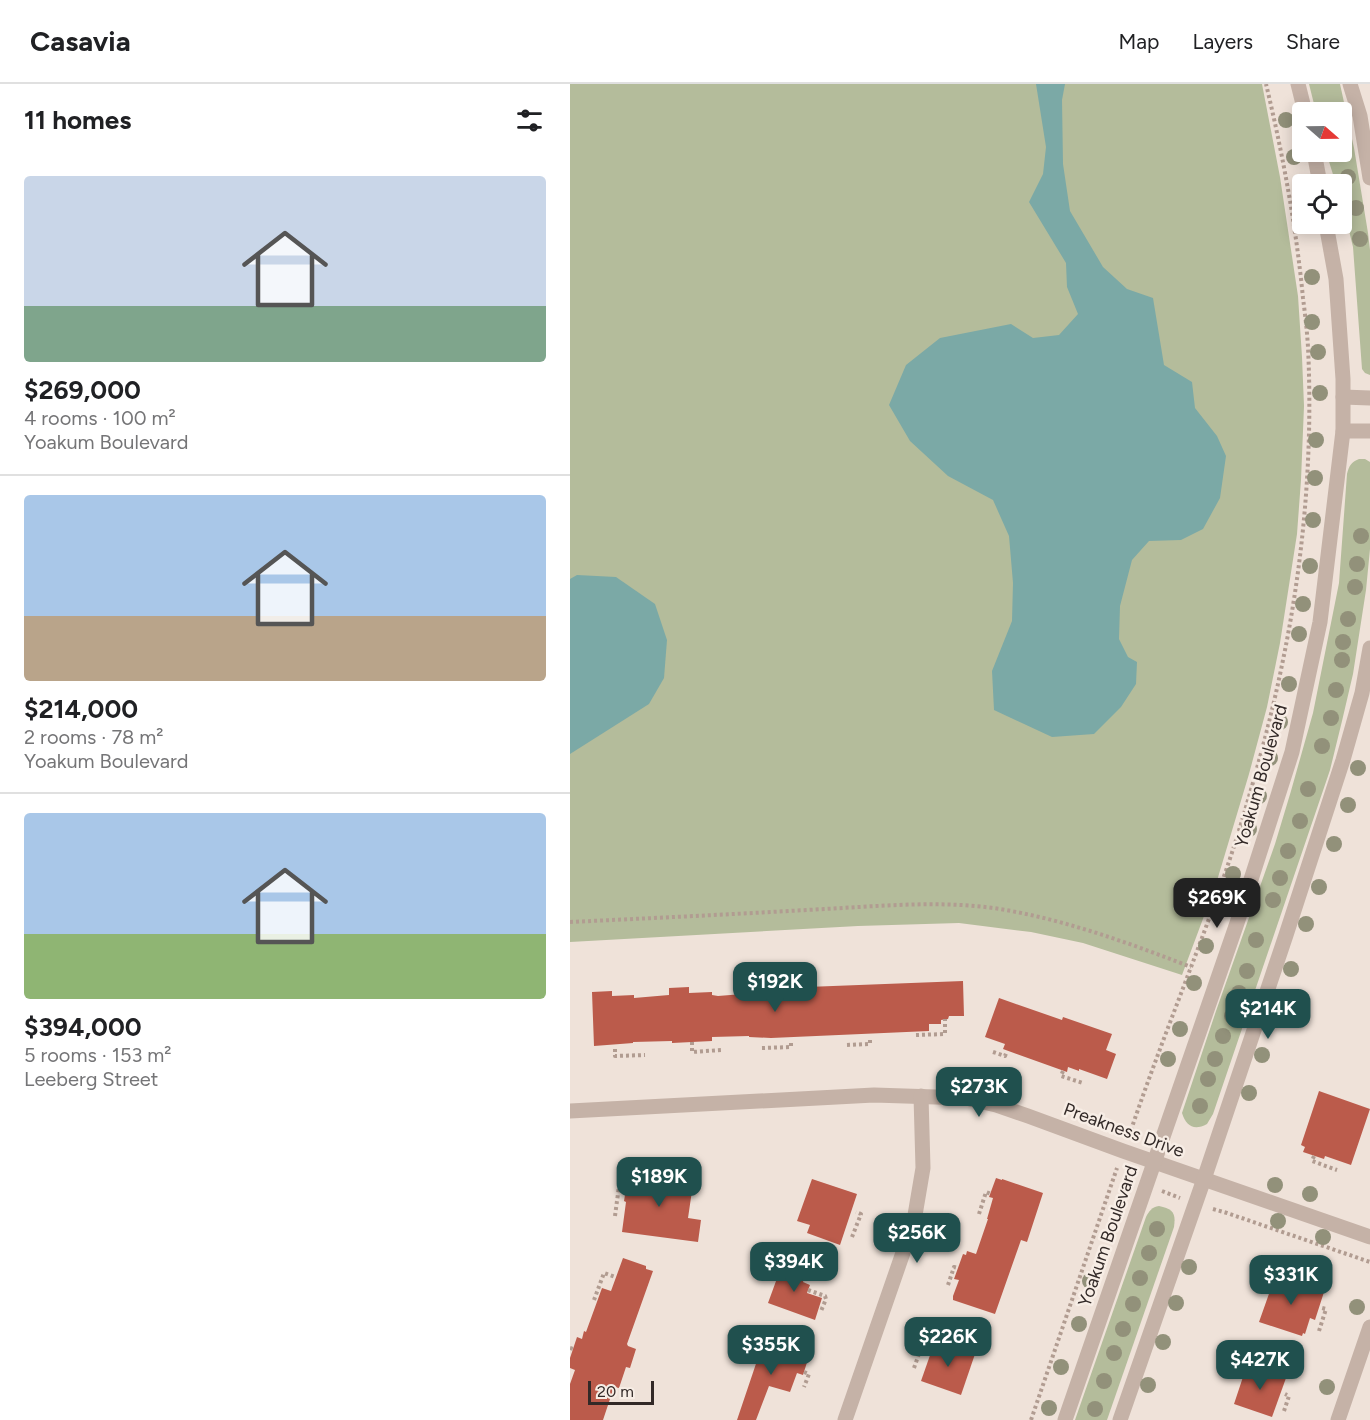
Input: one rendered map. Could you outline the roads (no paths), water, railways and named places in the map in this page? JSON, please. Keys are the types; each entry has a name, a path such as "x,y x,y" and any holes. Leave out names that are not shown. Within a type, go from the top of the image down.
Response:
{"street":[{"path":"1298,84 1302,102"},
{"path":"1350,84 1359,117 1370,178"},
{"name":"Yoakum Boulevard","path":"1065,1420 1237,923 1292,752 1320,622 1343,431 1343,379 1336,279 1328,234"},
{"path":"1343,397 1370,398"},
{"path":"1343,431 1370,431"},
{"path":"1120,1420 1280,955 1343,760 1362,693 1370,648"},
{"name":"Preakness Drive","path":"570,1111 874,1095 966,1098 996,1105 1370,1237"},
{"path":"845,1420 914,1221 923,1168 921,1096"},
{"path":"1338,1420 1370,1327"}],"water":[{"path":"1036,84 1065,84 1062,100 1063,164 1070,211 1103,267 1127,289 1153,298 1164,365 1192,382 1195,408 1217,436 1226,456 1220,498 1203,529 1181,540 1149,541 1132,560 1120,606 1119,639 1128,657 1137,662 1136,684 1121,707 1094,734 1052,737 994,710 992,671 1012,621 1013,583 1009,536 993,500 948,476 910,441 889,405 906,365 940,338 1011,324 1033,338 1059,335 1078,314 1067,287 1066,263 1029,202 1043,174 1046,147"},
{"path":"577,575 616,577 655,604 667,640 664,678 649,704 570,754 570,579"}]}
